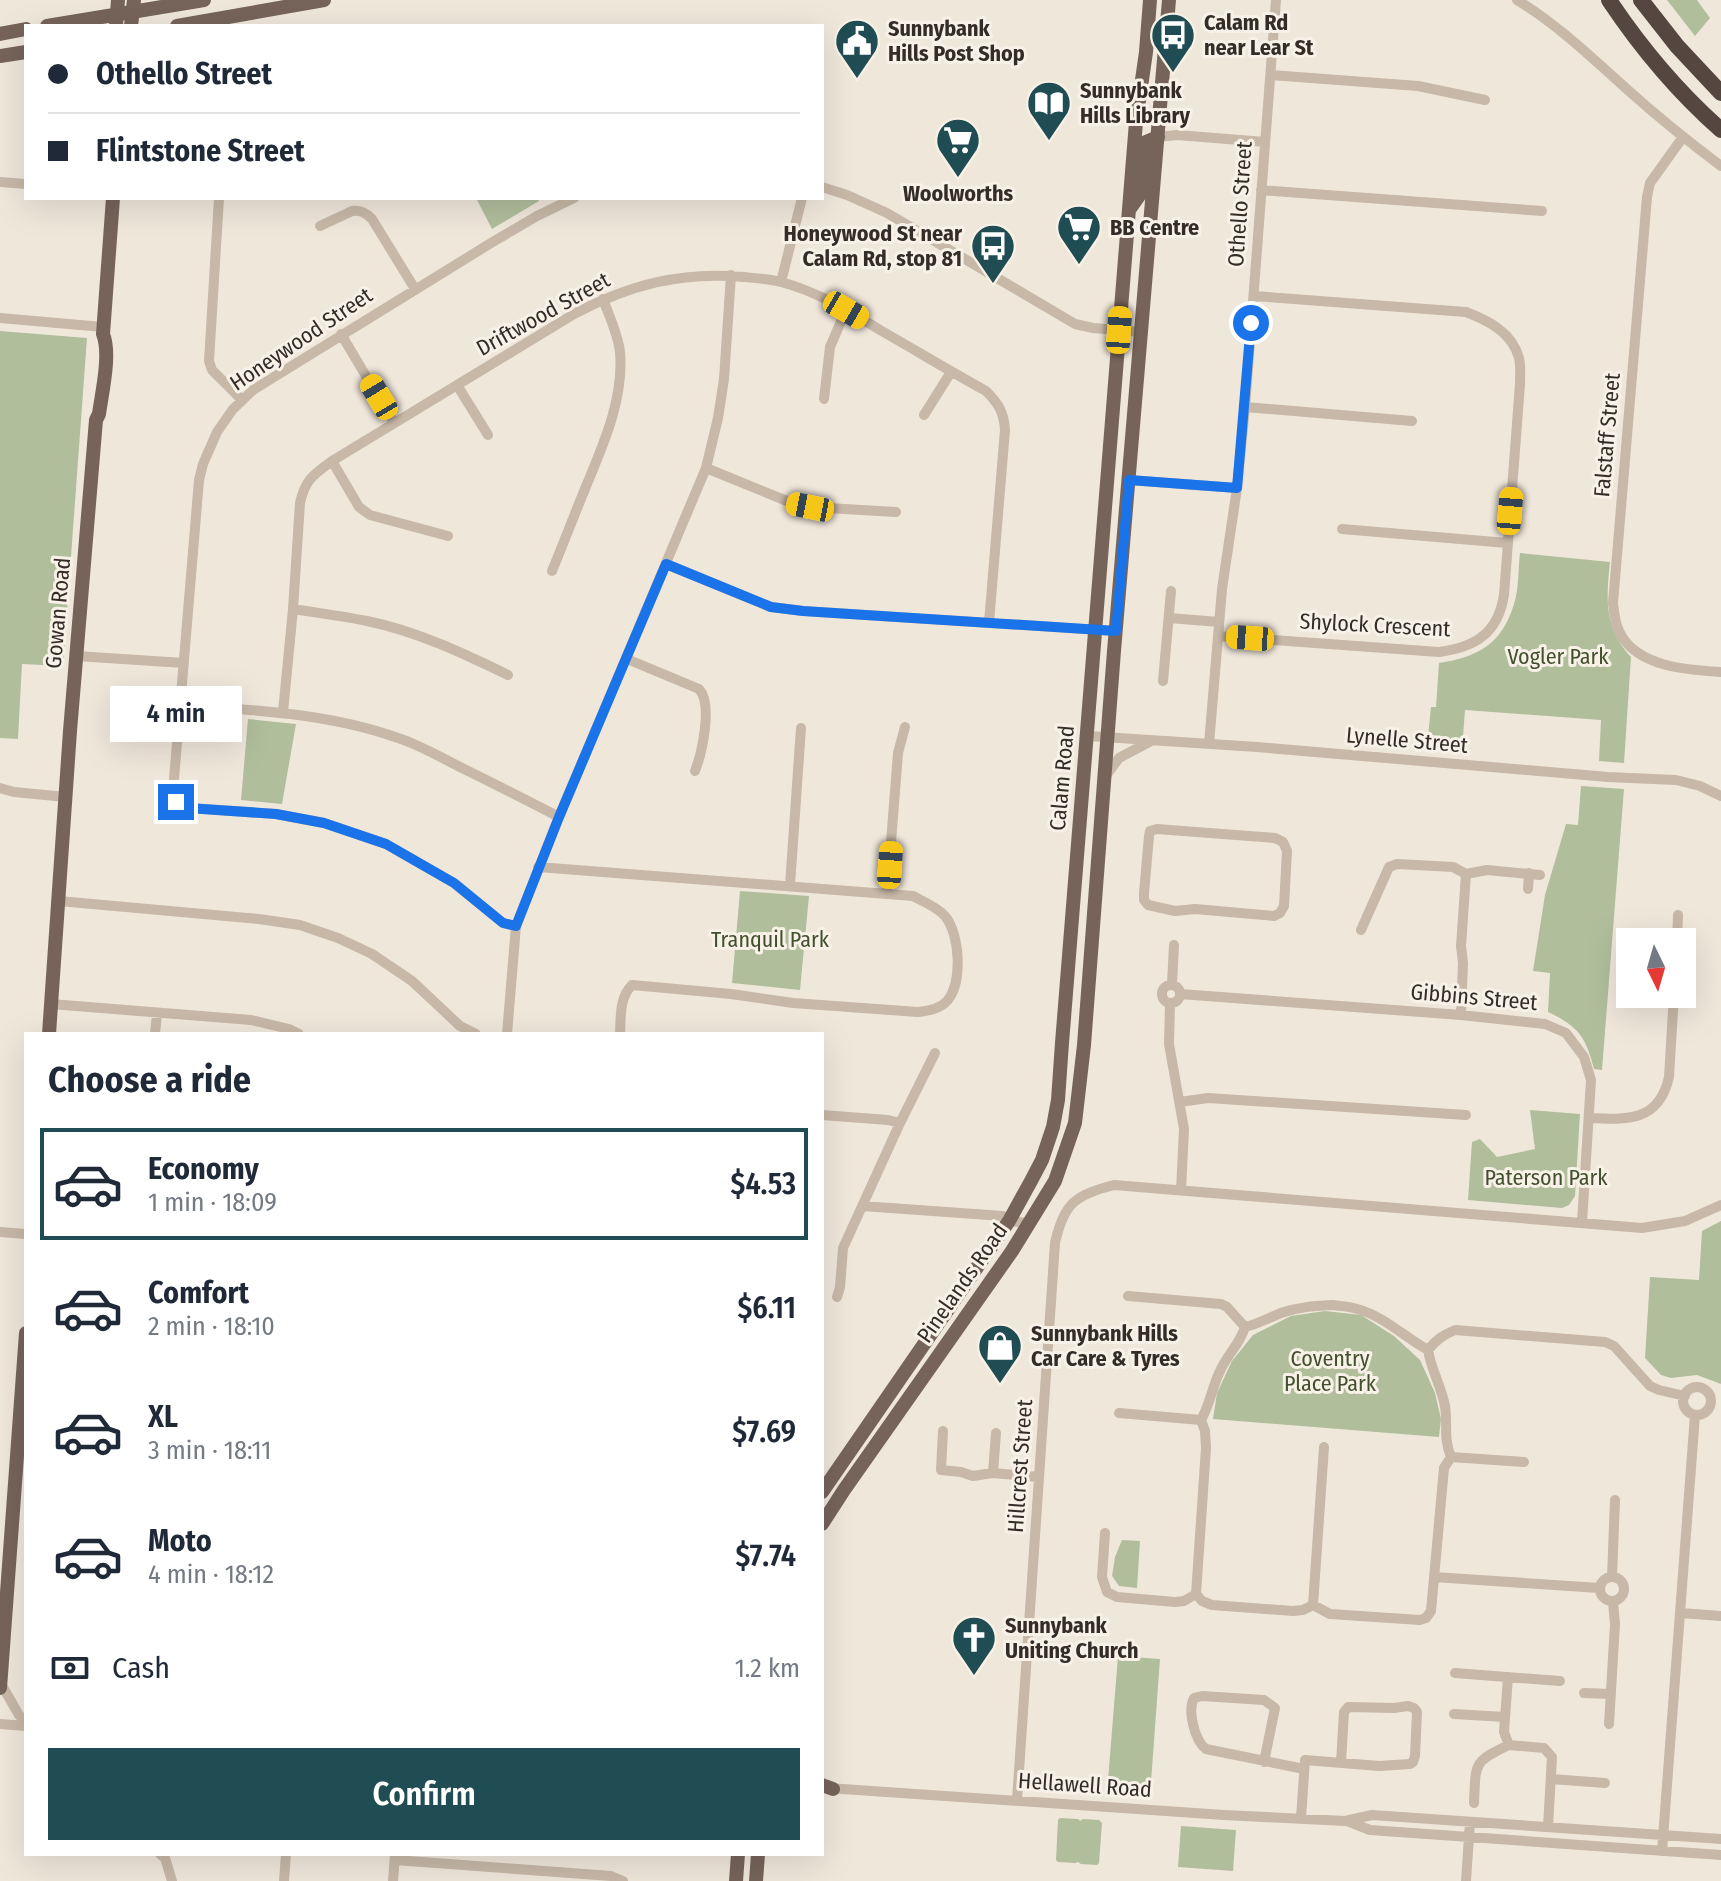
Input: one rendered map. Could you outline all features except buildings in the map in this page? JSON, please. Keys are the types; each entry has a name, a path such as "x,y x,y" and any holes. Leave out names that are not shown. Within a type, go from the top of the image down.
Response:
{"highway":[{"path":"1609,0 1635,38 1677,88 1721,130"},
{"path":"1641,0 1701,74 1721,93"},
{"path":"1701,74 1721,81"}],"main road":[{"path":"58,24 133,13 158,3 204,0"},
{"path":"188,24 324,0"},
{"name":"Calam Road","path":"824,1489 1009,1221 1042,1160 1053,1127 1058,1100 1136,122 1150,0"},
{"name":"Calam Road","path":"1084,1045 1169,0"},
{"path":"0,34 24,29"},
{"path":"0,56 24,52"},
{"path":"1129,211 1141,193 1145,144 1149,139 1158,137"},
{"name":"Gowan Road","path":"49,1032 76,656 96,420 106,355 103,330 113,200"},
{"name":"Pinelands Road","path":"824,1521 1012,1251 1055,1181 1073,1134 1084,1045"},
{"path":"0,1685 24,1360"},
{"path":"736,1881 738,1856"},
{"path":"756,1881 758,1856"}],"street":[{"name":"Othello Street","path":"1209,744 1222,589 1245,407 1276,0"},
{"path":"1517,0 1569,37 1683,137 1721,166"},
{"path":"1271,75 1418,86 1485,100"},
{"path":"1158,137 1177,135 1265,142"},
{"name":"Falstaff Street","path":"1683,137 1650,183 1647,197 1613,603 1620,635 1635,650 1659,663 1685,670 1721,672"},
{"path":"0,182 24,184"},
{"path":"824,188 887,213 1075,324 1142,332"},
{"path":"1261,190 1542,211"},
{"path":"219,200 209,361 212,370 242,400"},
{"name":"Honeywood Street","path":"516,926 503,923 454,883 386,844 324,823 276,814 188,808 176,802 173,791 199,480 217,432 233,409 266,381 537,216 570,200"},
{"path":"781,282 802,200"},
{"path":"320,226 352,211 367,214 415,289"},
{"name":"Driftwood Street","path":"283,712 300,503 303,488 312,476 574,314 636,286 697,275 731,275 781,282 846,310 986,391 998,402 1005,430 989,623"},
{"path":"507,1032 516,926 706,468 724,379 731,275"},
{"name":"Shylock Crescent","path":"1218,636 1439,652 1460,650 1479,640 1502,609 1520,384 1519,357 1507,335 1488,320 1466,312 1254,296"},
{"path":"552,571 606,438 615,406 620,351 603,299"},
{"path":"824,399 830,347 846,310"},
{"path":"0,318 103,330"},
{"path":"341,334 394,423"},
{"path":"924,415 951,372"},
{"path":"457,385 488,435"},
{"path":"1245,407 1412,421"},
{"path":"332,461 359,507 370,515 448,536"},
{"path":"706,468 792,503 810,507 896,512"},
{"path":"1129,480 1237,488"},
{"path":"1342,529 1507,543"},
{"path":"666,564 771,607 1116,631"},
{"path":"1163,681 1171,591"},
{"path":"293,609 370,622 425,639 508,675"},
{"path":"1169,618 1219,622"},
{"path":"76,656 184,663"},
{"path":"627,659 699,689 704,695 706,706 701,756 695,771"},
{"path":"180,705 283,712 331,719 400,738 559,817"},
{"path":"887,893 898,753 905,727"},
{"path":"790,885 801,728"},
{"name":"Lynelle Street","path":"1088,736 1676,780 1721,796"},
{"path":"1104,777 1119,758 1153,740"},
{"path":"0,788 66,797"},
{"path":"1150,831 1275,838 1283,842 1287,851 1284,906 1280,913 1274,916 1195,909 1175,911 1155,908 1144,900 1150,831"},
{"path":"1361,930 1389,867 1397,864 1453,867 1466,874 1487,870 1534,874 1528,889"},
{"path":"538,867 913,896 944,915 953,928 958,955 956,983 947,1002 938,1008 918,1012 793,1003 632,985 622,999 620,1032"},
{"path":"1461,1015 1461,946 1466,874"},
{"path":"59,901 300,925 372,954 412,981 460,1026 472,1032"},
{"path":"1678,915 1678,928"},
{"path":"1172,984 1174,945"},
{"path":"1170,1003 1177,1000 1180,994 1172,984"},
{"path":"1170,1003 1163,997 1162,991 1172,984"},
{"name":"Gibbins Street","path":"1180,994 1461,1015 1545,1024 1566,1033 1584,1057 1591,1080 1582,1222"},
{"path":"1170,1003 1169,1044 1184,1129 1181,1190 1642,1228 1685,1221 1721,1205"},
{"path":"51,1004 251,1020 295,1032"},
{"path":"1589,1118 1625,1120 1645,1114 1658,1103 1669,1077 1673,1008"},
{"path":"155,1032 157,1014"},
{"path":"837,1297 843,1248 935,1053"},
{"path":"1180,1102 1208,1098 1466,1115"},
{"path":"824,1115 900,1123"},
{"name":"Hillcrest Street","path":"1017,1800 1055,1243 1059,1228 1075,1200 1086,1192 1114,1185 1181,1190"},
{"path":"862,1206 999,1215 1009,1221 1029,1223"},
{"path":"0,1232 24,1234"},
{"path":"1128,1296 1221,1304 1245,1327"},
{"path":"1245,1327 1311,1306 1357,1308 1393,1326 1409,1340 1428,1350"},
{"path":"1201,1420 1218,1374 1241,1339 1245,1327"},
{"path":"1451,1457 1446,1446 1445,1407 1428,1350 1444,1334 1455,1330 1605,1342 1614,1346 1650,1386 1685,1396"},
{"path":"1700,1388 1716,1402 1706,1412 1695,1415 1685,1408 1685,1396 1691,1389 1700,1388"},
{"path":"1119,1413 1201,1420"},
{"path":"1662,1851 1695,1415"},
{"path":"1201,1420 1206,1448 1196,1594 1212,1605 1293,1611 1313,1605"},
{"path":"943,1431 941,1470 973,1476 993,1473 1039,1477"},
{"path":"993,1473 996,1433"},
{"path":"1313,1605 1324,1447"},
{"path":"1451,1457 1524,1462"},
{"path":"1313,1605 1330,1614 1426,1618 1431,1611 1444,1468 1451,1457"},
{"path":"1612,1577 1615,1500"},
{"path":"1105,1533 1102,1577 1107,1592 1117,1597 1175,1602 1196,1594"},
{"path":"1434,1577 1599,1588"},
{"path":"1612,1577 1619,1579 1624,1588 1620,1599 1613,1602 1603,1598 1599,1588 1602,1581 1612,1577"},
{"path":"1609,1724 1615,1624 1613,1602"},
{"path":"1681,1613 1721,1616"},
{"path":"1455,1673 1560,1681"},
{"path":"1508,1677 1504,1732 1509,1745"},
{"path":"0,1685 24,1721"},
{"path":"1584,1693 1611,1694"},
{"path":"1264,1762 1275,1708 1270,1702 1202,1696 1194,1698 1190,1711 1201,1746 1264,1762 1405,1765 1413,1762 1415,1756 1417,1712 1408,1706 1348,1707 1344,1712 1341,1763"},
{"path":"1454,1714 1505,1717"},
{"path":"0,1724 24,1724"},
{"path":"1474,1803 1476,1772 1485,1757 1509,1745 1544,1748 1552,1757 1548,1827"},
{"path":"1301,1818 1304,1764"},
{"path":"1551,1779 1605,1783"},
{"name":"Hellawell Road","path":"825,1788 1345,1821 1370,1830 1721,1855"},
{"name":"Hellawell Road","path":"1345,1821 1372,1815 1721,1839"},
{"path":"1466,1881 1470,1822"},
{"path":"162,1856 172,1881"},
{"path":"284,1881 286,1856"},
{"path":"393,1881 395,1857 611,1876 623,1881"}],"green space":[{"path":"1667,0 1697,0 1710,18 1695,36"},
{"path":"477,200 539,200 539,201 492,229"},
{"path":"0,331 87,338 63,666 22,664 18,739 0,738"},
{"name":"Vogler Park","path":"1520,553 1610,562 1608,588 1611,624 1631,657 1624,763 1599,761 1601,720 1465,710 1462,750 1427,747 1431,707 1436,707 1439,663 1477,652 1503,629 1516,598"},
{"path":"248,719 296,724 282,804 241,800"},
{"path":"1581,786 1624,789 1602,1070 1594,1069 1588,1049 1574,1028 1548,1012 1550,973 1533,971 1545,895 1566,824 1578,825"},
{"name":"Tranquil Park","path":"740,891 809,896 800,990 732,983"},
{"name":"Paterson Park","path":"1530,1110 1580,1114 1575,1196 1569,1205 1562,1208 1468,1200 1472,1142 1480,1139 1497,1157 1535,1149"},
{"path":"1721,1221 1721,1384 1697,1375 1671,1378 1661,1375 1645,1358 1650,1277 1699,1280 1702,1231"},
{"name":"Coventry Place Park","path":"1325,1311 1361,1315 1394,1336 1420,1360 1435,1393 1441,1419 1439,1437 1213,1419 1217,1393 1232,1361 1253,1335 1291,1316"},
{"path":"1122,1540 1140,1541 1137,1588 1119,1586 1112,1576"},
{"path":"1118,1656 1160,1659 1150,1796 1107,1793"},
{"path":"1060,1818 1099,1820 1102,1823 1097,1865 1056,1860"},
{"path":"1181,1826 1236,1830 1233,1871 1178,1867"}],"place":[{"name":"Calam Rd near Lear St","path":"1173,74"},
{"name":"Sunnybank Hills Post Shop","path":"857,80"},
{"name":"Sunnybank Hills Library","path":"1049,142"},
{"name":"Woolworths","path":"958,179"},
{"name":"BB Centre","path":"1079,266"},
{"name":"Honeywood St near Calam Rd, stop 81","path":"993,285"},
{"name":"Sunnybank Hills Car Care & Tyres","path":"1000,1385"},
{"name":"Sunnybank Uniting Church","path":"974,1677"}],"route":[{"path":"176,802 188,808 276,814 324,823 386,844 454,883 503,923 516,926 666,564 771,607 1116,631 1129,480 1237,488 1251,323"}]}
